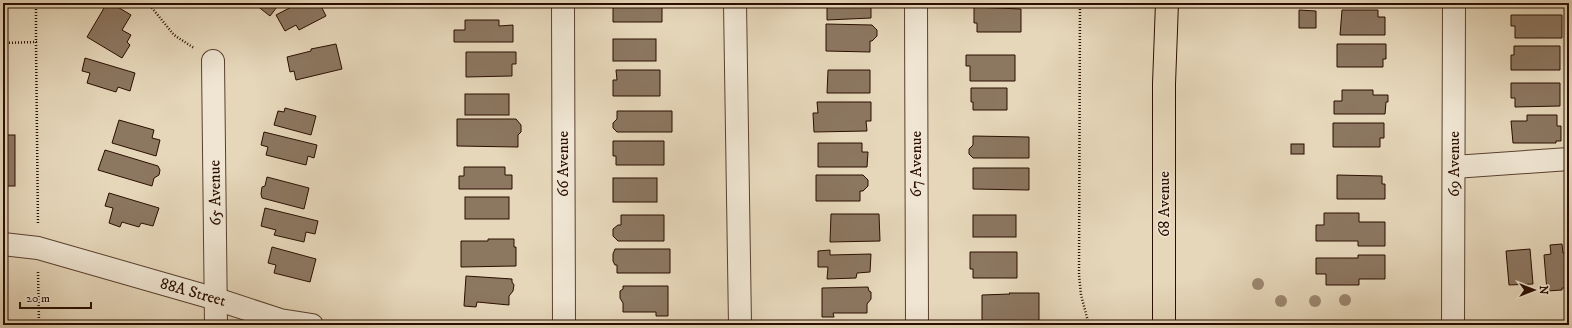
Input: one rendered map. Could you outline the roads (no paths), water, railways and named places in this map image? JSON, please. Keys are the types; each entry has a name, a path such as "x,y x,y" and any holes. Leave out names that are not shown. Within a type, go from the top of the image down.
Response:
{"main road":[{"name":"68 Avenue","path":"1161,3 1164,84 1164,325"},
{"name":"68 Avenue","path":"1164,84 1167,3"}],"street":[{"name":"66 Avenue","path":"563,3 564,325"},
{"path":"735,3 740,325"},
{"name":"67 Avenue","path":"916,3 917,325"},
{"name":"69 Avenue","path":"1453,325 1454,3"},
{"name":"65 Avenue","path":"213,61 216,325"},
{"path":"1454,167 1569,159"},
{"name":"88A Street","path":"3,244 38,248 216,298 280,320 312,325"}]}
